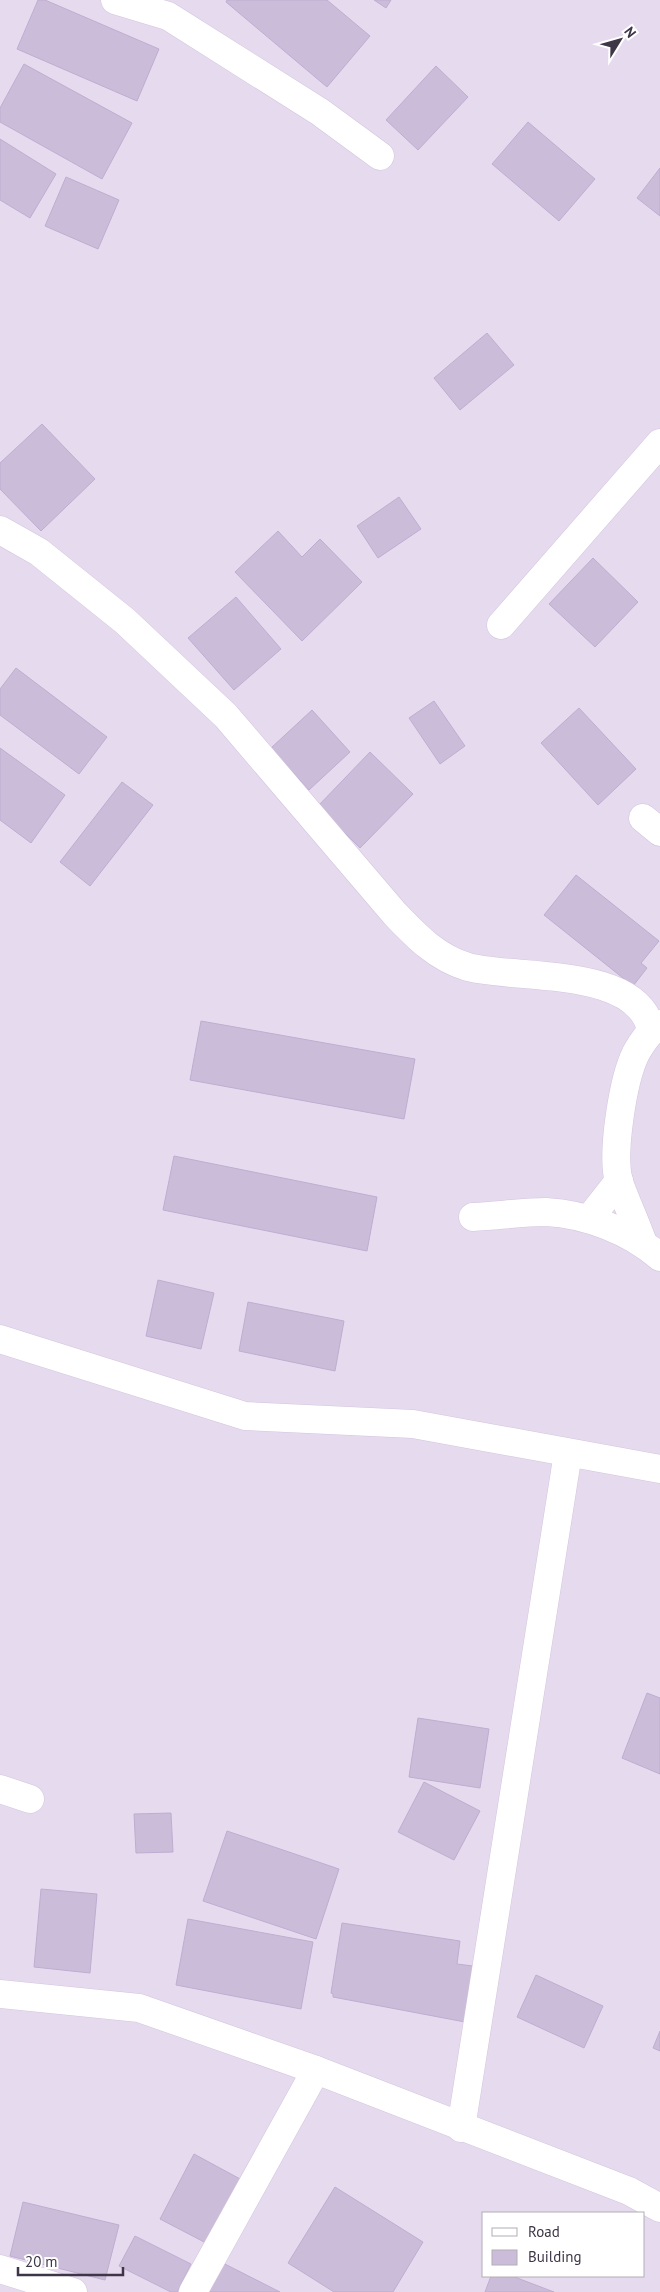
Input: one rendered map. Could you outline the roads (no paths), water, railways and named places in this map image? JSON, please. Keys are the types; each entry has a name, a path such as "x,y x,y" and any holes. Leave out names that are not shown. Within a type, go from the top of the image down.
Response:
{"street":[{"path":"115,0 168,16 320,112 380,156"},
{"path":"501,625 660,442"},
{"path":"0,530 39,552 125,621 226,716 395,914 419,938 440,955 469,967 541,974 614,990 627,996 656,1027 636,1054 621,1104 618,1153 619,1181 652,1250"},
{"path":"589,1219 619,1181"},
{"path":"473,1217 547,1212 589,1219 652,1250"},
{"path":"0,1339 245,1416 413,1424 660,1469"},
{"path":"461,2128 568,1453"},
{"path":"0,1789 30,1799"},
{"path":"0,1994 139,2008 316,2070 461,2128 629,2191 660,2208"},
{"path":"193,2292 316,2070"},
{"path":"0,2269 73,2292"}]}
